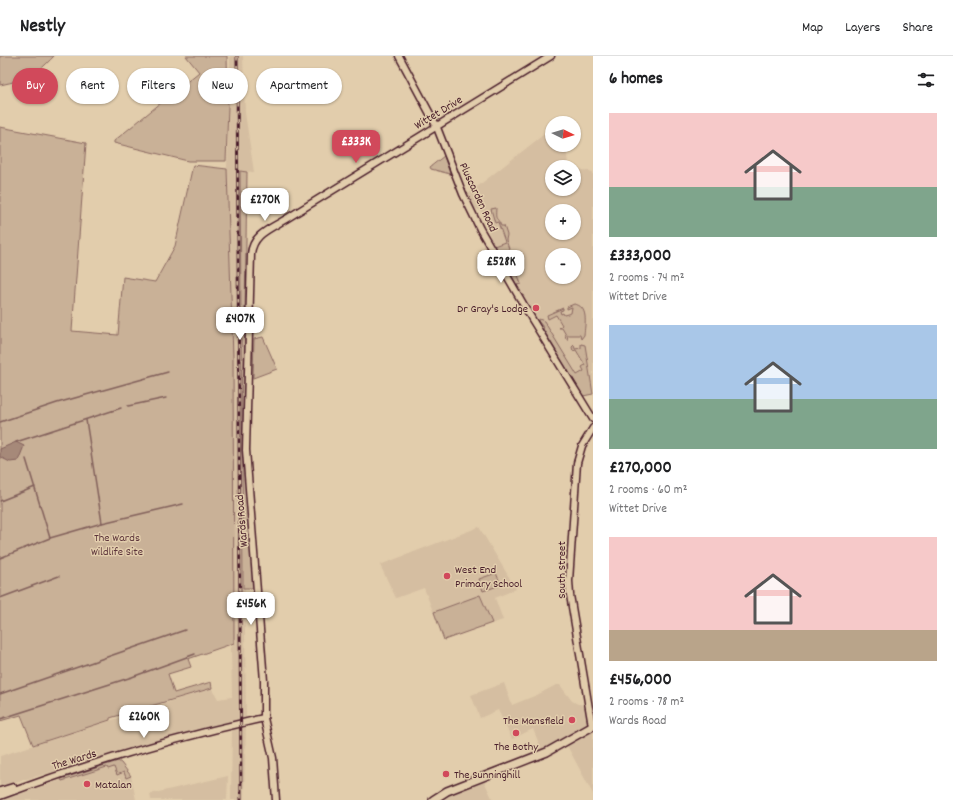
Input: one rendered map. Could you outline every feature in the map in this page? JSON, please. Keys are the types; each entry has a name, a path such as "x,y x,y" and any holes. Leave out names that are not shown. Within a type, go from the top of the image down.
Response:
{"main road":[{"path":"433,800 447,791 544,753 593,726"}],"street":[{"name":"Pluscarden Road","path":"399,56 436,125 463,194 480,229 593,419"},
{"name":"Wittet Drive","path":"255,239 436,125 551,56"},
{"name":"Wards Road","path":"255,239 250,254 246,450 263,673 264,718 273,758 276,800"},
{"path":"584,405 593,410"},
{"name":"South Street","path":"593,428 582,446 577,463 569,581 570,596 593,726"},
{"path":"587,439 593,435"},
{"name":"The Wards","path":"0,796 31,784 150,747 264,718"},
{"name":"The Wards","path":"0,791 31,784"}],"shaded area":[{"path":"230,56 243,56 243,68 230,68"},
{"path":"229,104 245,104 254,172 240,171 246,722 244,800 231,800 232,725 0,786 0,756 212,688 218,699 232,697 231,648 234,643 233,358 227,169"},
{"path":"545,134 545,152 567,152 568,160 545,160 545,196 581,196 581,169 593,172 593,394 583,396 494,246 480,210 475,209 468,194"},
{"path":"16,442 24,446 18,461 10,462 0,457 0,449"},
{"name":"West End Primary School","path":"479,527 516,589 495,598 503,620 444,640 424,588 396,598 380,565"},
{"path":"504,683 512,705 537,695 556,685 560,685 572,701 578,704 587,705 593,729 593,794 564,740 542,751 533,729 512,739 498,710 480,718 471,695"},
{"path":"118,761 131,776 136,800 1,800"},
{"path":"228,776 227,800 151,800 150,794"},
{"path":"483,779 493,800 437,800 445,794"}],"green space":[{"path":"0,56 54,56 42,68 12,68 12,82 0,85"},
{"path":"186,56 227,56 227,68 198,68 198,71"},
{"path":"198,73 198,104 228,104 226,161 188,161 114,143 114,141 160,104 190,104 190,79"},
{"name":"The Wards Wildlife Site","path":"0,127 86,143 72,331 118,335 123,277 155,282 175,246 193,165 227,169 233,358 234,643 188,659 191,667 168,674 174,693 211,682 212,688 110,718 110,720 33,745 21,715 0,721"},
{"path":"444,156 450,174 431,169 430,167"},
{"path":"240,171 247,172 243,450 254,588 243,588"},
{"path":"496,208 496,217 501,226 504,226 507,235 506,240 521,284 517,285 494,246 505,242 498,222 495,223 491,209"},
{"path":"574,304 579,305 584,312 584,335 581,339 580,335 568,335 567,340 562,328 559,328 562,325 556,315 548,319 547,315 563,308 563,310 560,311 561,314 563,313 564,315 571,313 572,307 567,309 567,307"},
{"path":"539,319 544,321 577,375 584,371 582,367 585,365 576,350 573,351 572,347 574,345 575,349 581,348 581,344 585,345 593,394 583,396 543,329 544,328 538,321"},
{"path":"263,337 277,369 253,378 254,339"},
{"path":"496,573 501,585 483,591 479,579"},
{"path":"480,595 492,623 444,640 434,612"},
{"path":"118,761 131,776 126,778 124,772 117,775 114,767 108,769 107,767 62,781 61,779"}],"waterway":[{"path":"0,422 57,403 168,372"},
{"path":"128,406 166,398"},
{"path":"16,442 121,408"},
{"path":"86,420 102,523"},
{"path":"26,459 50,538"},
{"path":"0,501 35,487"},
{"path":"0,558 50,538 102,523 183,504"},
{"path":"0,598 59,576"},
{"path":"0,694 185,630"},
{"path":"0,719 132,677 195,654"}],"railway":[{"path":"237,56 241,800"}],"place":[{"name":"Dr Gray's Lodge","path":"536,308"},
{"name":"West End Primary School","path":"447,576"},
{"name":"The Mansfield","path":"572,720"},
{"name":"The Bothy","path":"516,733"},
{"name":"The Sunninghill","path":"446,774"},
{"name":"Matalan","path":"87,784"}]}
